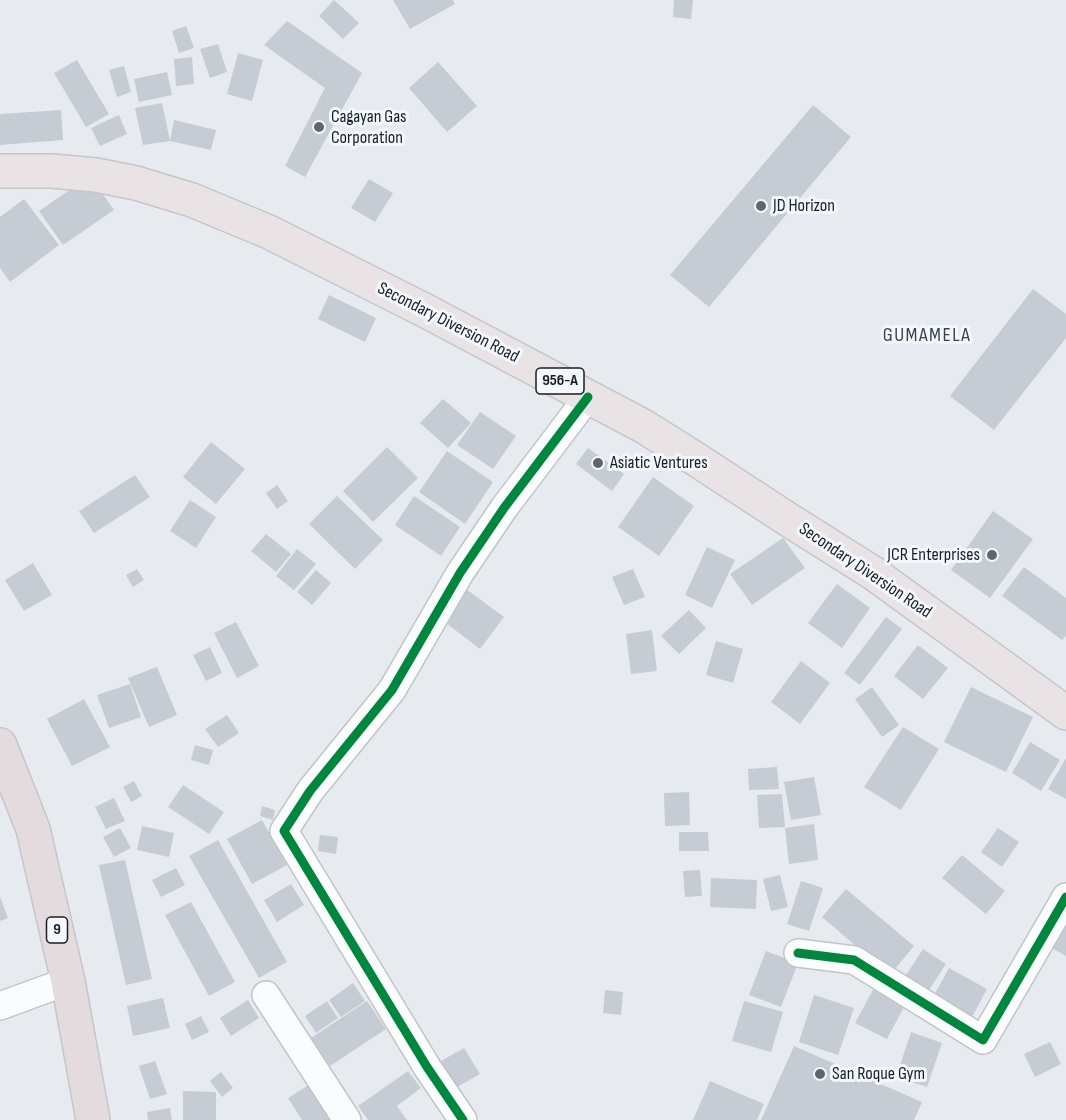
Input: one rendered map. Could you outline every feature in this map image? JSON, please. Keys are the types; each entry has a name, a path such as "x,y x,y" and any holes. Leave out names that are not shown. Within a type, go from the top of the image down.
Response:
{"highway":[{"name":"9","path":"0,745 33,829 68,981 93,1120"}],"main road":[{"name":"Secondary Diversion Road","path":"0,171 52,171 96,175 136,183 192,200 269,232 426,311 644,426 873,573 1066,713"}],"street":[{"path":"464,1120 427,1067 284,831 310,791 392,690 466,564 504,508 588,396"},
{"path":"798,953 854,960 983,1040 1066,897"},
{"path":"0,1006 68,981"},
{"path":"266,995 347,1120"}],"building":[{"path":"334,0 359,23 343,39 319,16"},
{"path":"393,0 453,0 455,4 410,29"},
{"path":"674,0 693,0 691,19 673,17"},
{"name":"Cagayan Gas Corporation","path":"287,21 362,73 305,177 285,166 325,88 264,45"},
{"path":"186,26 194,48 179,53 172,31"},
{"path":"218,44 227,72 210,78 200,49"},
{"path":"238,53 263,60 252,101 227,94"},
{"path":"192,57 194,84 176,86 174,59"},
{"path":"77,60 109,114 86,127 54,73"},
{"path":"438,62 477,106 447,132 409,88"},
{"path":"124,66 131,92 117,97 109,70"},
{"path":"167,72 172,95 139,102 134,79"},
{"path":"162,103 170,141 143,145 135,108"},
{"name":"JD Horizon","path":"813,105 851,137 709,307 670,275"},
{"path":"61,110 63,140 0,145 0,114"},
{"path":"119,115 127,134 100,146 91,128"},
{"path":"174,120 216,130 211,150 170,141"},
{"path":"90,176 114,210 63,245 39,211"},
{"path":"369,179 393,193 375,222 351,208"},
{"path":"24,199 59,245 10,282 0,268 0,217"},
{"path":"1033,289 1066,314 1066,338 994,430 950,396"},
{"path":"329,295 376,318 365,342 318,319"},
{"path":"443,399 471,423 448,448 420,423"},
{"path":"480,412 516,436 493,469 457,445"},
{"path":"211,442 245,469 216,504 183,477"},
{"path":"387,447 418,478 373,522 343,491"},
{"path":"588,448 624,474 612,491 576,464"},
{"path":"447,451 493,482 465,524 419,492"},
{"path":"135,475 150,497 94,533 79,511"},
{"path":"653,477 694,506 659,556 618,527"},
{"path":"277,485 288,501 277,509 266,493"},
{"path":"337,496 383,540 355,569 309,524"},
{"path":"414,496 460,527 441,556 395,525"},
{"path":"190,500 216,517 196,548 170,531"},
{"name":"JCR Enterprises","path":"993,511 1033,539 990,598 951,570"},
{"path":"266,534 291,554 276,572 251,551"},
{"path":"783,538 805,568 752,605 730,574"},
{"path":"707,547 735,560 712,608 685,595"},
{"path":"297,549 316,564 294,590 276,576"},
{"path":"33,563 52,595 24,611 5,580"},
{"path":"1024,567 1066,598 1066,636 1062,640 1002,596"},
{"path":"137,569 144,580 133,587 126,575"},
{"path":"633,569 645,597 624,605 612,577"},
{"path":"316,570 331,583 312,605 297,592"},
{"path":"837,584 870,608 842,648 808,623"},
{"path":"462,586 504,617 480,649 438,617"},
{"path":"689,610 706,628 679,654 661,636"},
{"path":"886,617 902,629 860,685 844,673"},
{"path":"236,622 259,666 237,678 214,633"},
{"path":"652,630 657,671 631,674 626,634"},
{"path":"716,641 743,649 733,683 706,675"},
{"path":"918,645 948,668 923,699 894,676"},
{"path":"210,647 222,673 206,681 193,655"},
{"path":"801,661 830,683 800,724 771,702"},
{"path":"157,667 177,715 149,727 128,678"},
{"path":"130,684 141,717 109,728 97,695"},
{"path":"872,687 899,725 882,737 855,699"},
{"path":"971,687 1033,717 1006,772 944,742"},
{"path":"84,699 110,747 72,766 47,719"},
{"path":"227,715 239,733 218,747 205,729"},
{"path":"903,727 939,749 901,810 864,787"},
{"path":"1030,742 1060,760 1041,791 1012,773"},
{"path":"195,745 213,750 209,765 191,760"},
{"path":"1066,758 1066,799 1048,789"},
{"path":"777,767 779,789 749,790 748,769"},
{"path":"814,777 821,815 791,820 784,782"},
{"path":"134,781 142,796 131,802 123,787"},
{"path":"183,785 224,812 209,834 168,807"},
{"path":"689,792 690,825 665,826 664,793"},
{"path":"782,794 785,827 759,828 757,795"},
{"path":"114,798 125,821 106,829 95,807"},
{"path":"262,806 275,810 273,820 260,816"},
{"path":"262,820 287,865 252,884 227,839"},
{"path":"814,824 818,860 789,864 785,828"},
{"path":"142,826 174,833 169,857 137,850"},
{"path":"120,828 131,848 114,857 103,837"},
{"path":"998,828 1019,842 1002,867 981,852"},
{"path":"679,832 708,832 709,851 679,851"},
{"path":"320,835 338,837 336,854 318,851"},
{"path":"218,840 287,962 259,978 189,856"},
{"path":"962,855 1005,891 986,914 942,878"},
{"path":"125,860 152,979 126,985 99,865"},
{"path":"176,868 185,885 161,897 152,880"},
{"path":"700,870 702,896 685,897 683,871"},
{"path":"780,875 788,907 771,911 763,879"},
{"path":"711,878 757,880 756,909 710,907"},
{"path":"801,881 823,888 809,931 787,924"},
{"path":"291,884 304,905 277,922 264,900"},
{"path":"846,889 914,946 890,975 822,917"},
{"path":"0,897 8,918 0,921"},
{"path":"191,902 235,982 209,996 165,915"},
{"path":"1066,916 1066,956 1048,946"},
{"path":"923,949 946,964 927,993 904,978"},
{"path":"766,951 798,963 781,1007 749,995"},
{"path":"949,968 987,989 970,1021 931,1001"},
{"path":"353,983 365,1001 341,1017 329,1000"},
{"path":"874,988 905,1005 887,1039 855,1023"},
{"path":"605,990 623,992 621,1015 603,1013"},
{"path":"814,995 854,1008 838,1055 799,1042"},
{"path":"163,998 170,1028 133,1036 127,1006"},
{"path":"248,1000 259,1018 231,1036 220,1018"},
{"path":"327,1001 338,1018 316,1033 305,1016"},
{"path":"367,1001 386,1029 330,1066 311,1038"},
{"path":"744,1001 783,1012 771,1052 732,1041"},
{"path":"201,1016 209,1032 192,1040 185,1024"},
{"path":"911,1032 942,1043 927,1087 896,1077"},
{"path":"1050,1042 1061,1064 1035,1077 1024,1054"},
{"name":"San Roque Gym","path":"794,1046 922,1102 914,1120 761,1120"},
{"path":"464,1048 480,1074 450,1091 434,1065"},
{"path":"155,1061 167,1094 150,1099 139,1066"},
{"path":"408,1071 421,1088 397,1106 407,1120 368,1120 358,1106"},
{"path":"221,1072 233,1088 222,1097 210,1081"},
{"path":"710,1081 764,1104 757,1120 693,1120"},
{"path":"312,1083 337,1120 302,1120 288,1098"},
{"path":"183,1091 216,1092 216,1120 183,1120"},
{"path":"170,1108 172,1120 148,1120 147,1112"}],"cycle path":[{"path":"463,1120 427,1067 284,831 310,791 392,690 460,573 504,508 588,397"},
{"path":"798,953 854,960 983,1040 1066,897"}],"place":[{"name":"Cagayan Gas Corporation","path":"319,127"},
{"name":"JD Horizon","path":"761,206"},
{"name":"Asiatic Ventures","path":"598,463"},
{"name":"JCR Enterprises","path":"992,555"},
{"name":"San Roque Gym","path":"820,1074"}],"district":[{"name":"GUMAMELA","path":"927,336"}]}
